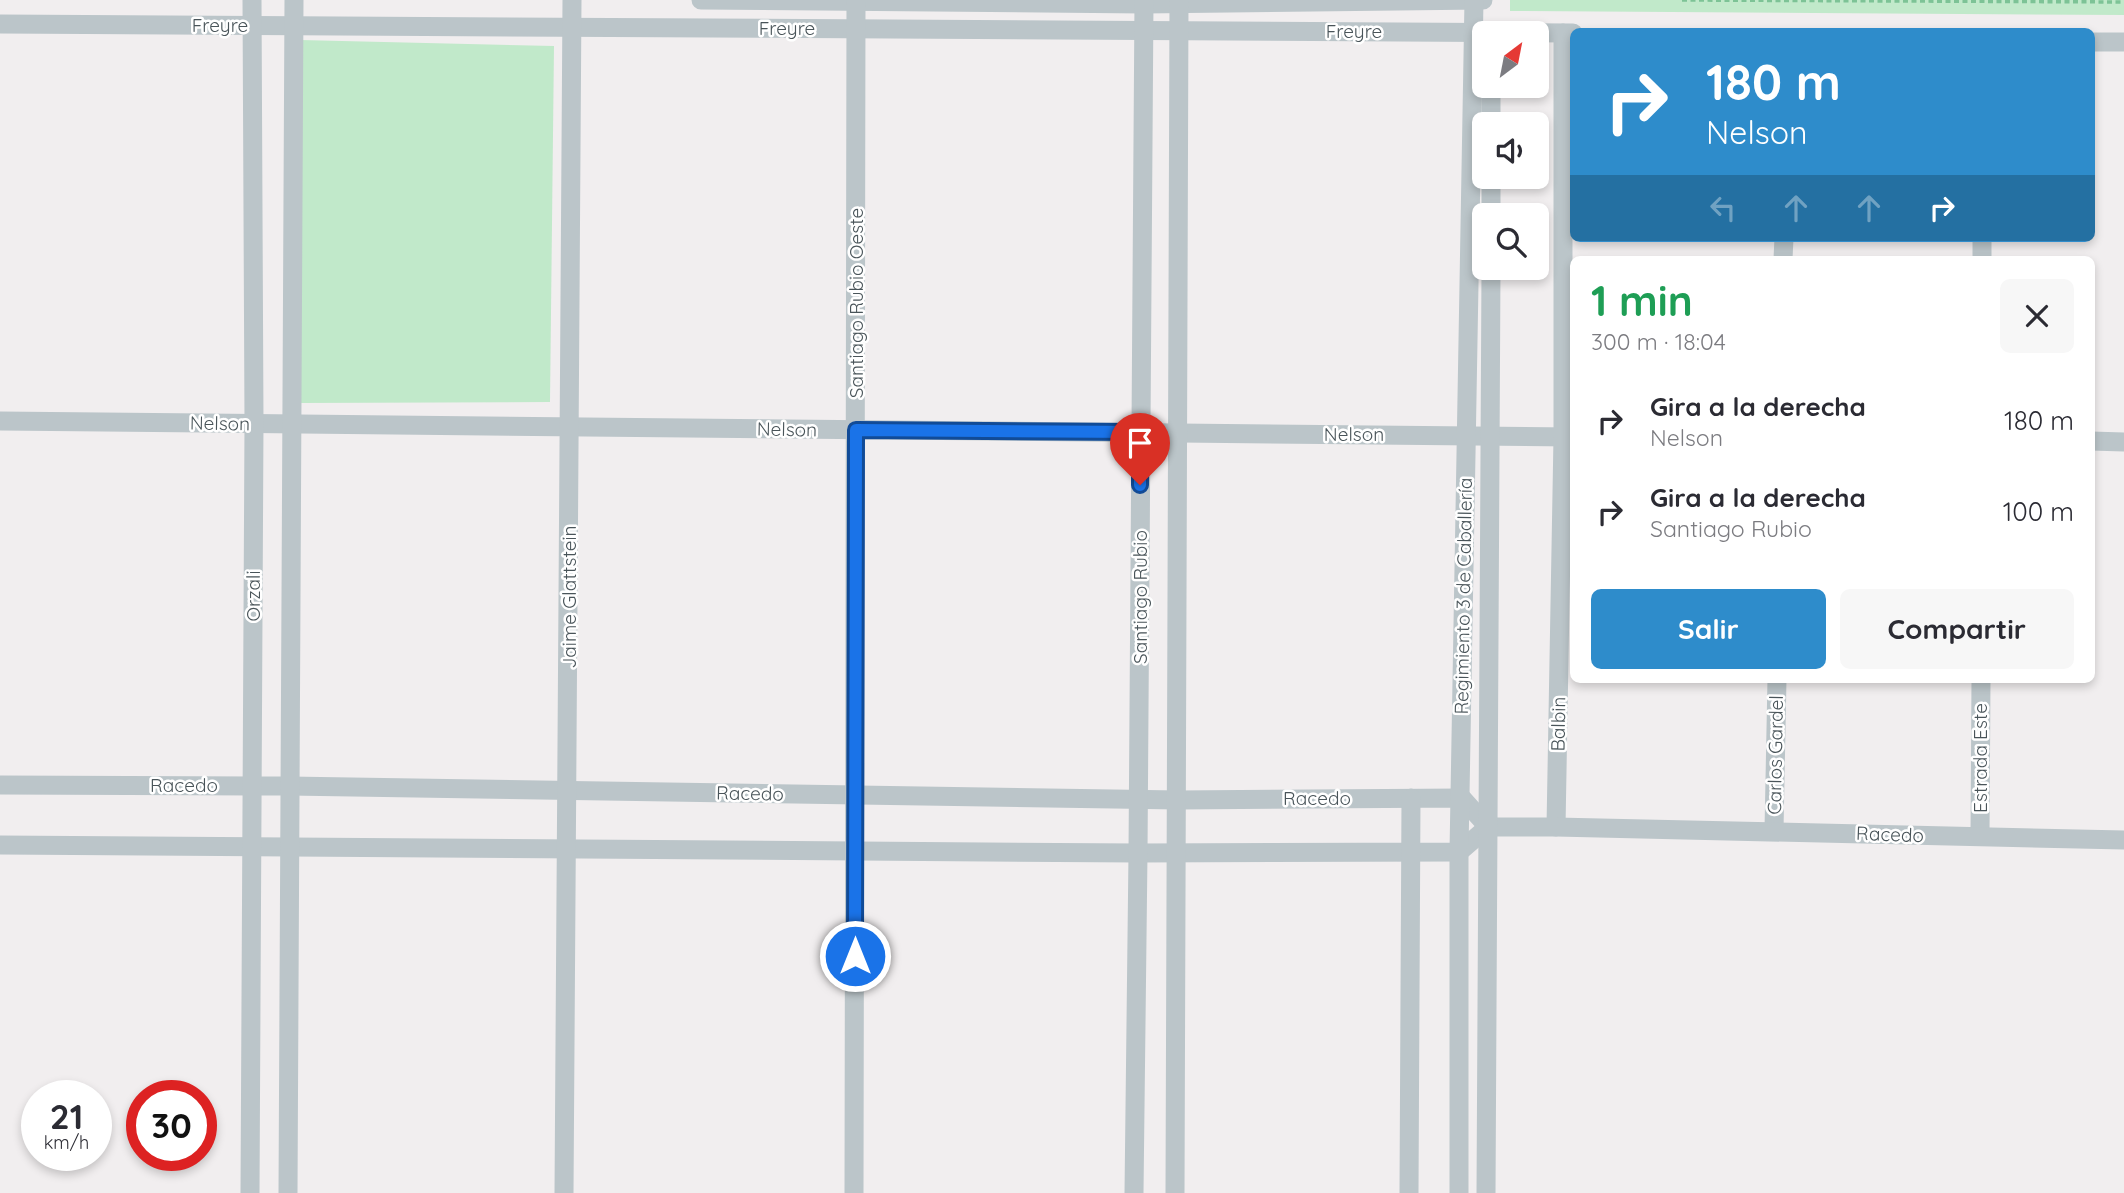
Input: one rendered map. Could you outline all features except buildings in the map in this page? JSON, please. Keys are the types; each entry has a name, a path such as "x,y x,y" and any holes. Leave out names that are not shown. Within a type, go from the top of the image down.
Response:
{"street":[{"name":"Orzali","path":"250,1193 254,424 252,0"},
{"name":"Orzali","path":"288,1193 294,0"},
{"name":"Jaime Glattstein","path":"564,1193 572,0"},
{"name":"Freyre","path":"701,0 1481,0"},
{"name":"Regimiento 3 de Caballería","path":"1481,0 1484,21"},
{"name":"Santiago Rubio Oeste","path":"854,1193 856,1"},
{"name":"Santiago Rubio","path":"1175,1193 1179,1"},
{"name":"Santiago Rubio","path":"1134,1193 1144,2"},
{"name":"Freyre","path":"0,24 1472,32"},
{"name":"Freyre","path":"1549,33 1568,33"},
{"name":"Balbin","path":"1556,827 1568,437 1568,33"},
{"path":"2095,42 2124,42"},
{"name":"Regimiento 3 de Caballería","path":"1459,1193 1459,852 1462,799 1465,435 1482,98"},
{"name":"Regimiento 3 de Caballería","path":"1486,1193 1491,280"},
{"name":"Nelson","path":"0,421 1568,437"},
{"path":"2095,441 2124,442"},
{"name":"Carlos Gardel","path":"1774,830 1777,683"},
{"name":"Estrada Este","path":"1980,683 1980,836"},
{"name":"Racedo","path":"0,785 252,785 1178,800 1462,799"},
{"path":"1409,1193 1411,798"},
{"path":"0,845 1138,853 1459,852 1488,827 1462,799"},
{"name":"Racedo","path":"1488,827 1774,830 2124,840"}],"path":[{"path":"1682,0 2124,2"}],"green space":[{"path":"1510,0 2124,0 2124,15 1510,11"},
{"path":"300,40 554,46 550,402 301,403"}],"route":[{"path":"855,956 856,430 1140,432 1140,485"}]}
